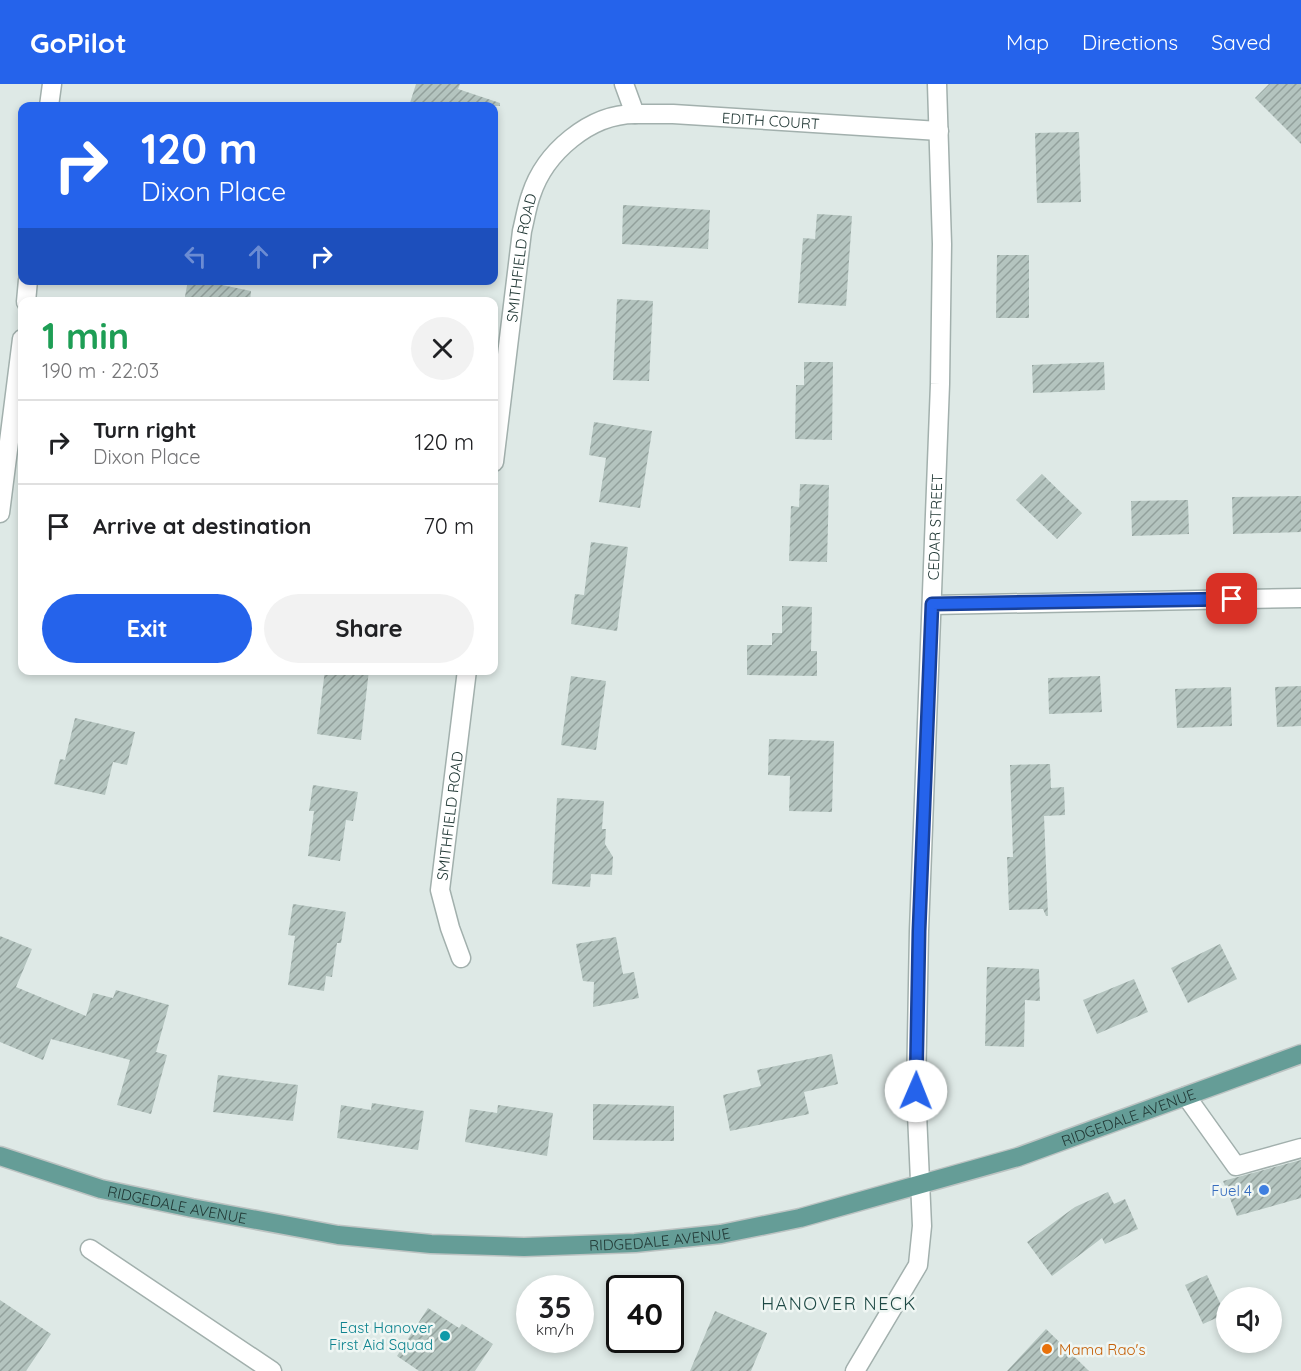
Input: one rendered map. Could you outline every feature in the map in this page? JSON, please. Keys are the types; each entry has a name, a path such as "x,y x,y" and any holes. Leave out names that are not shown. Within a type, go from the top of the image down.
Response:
{"main road":[{"name":"RIDGEDALE AVENUE","path":"0,1156 100,1189 338,1235 431,1244 524,1247 624,1244 721,1234 800,1218 1018,1157 1301,1054"}],"street":[{"path":"50,102 52,84"},
{"path":"624,84 635,114"},
{"name":"CEDAR STREET","path":"855,1371 918,1264 922,1226 916,1091 919,931 932,604 942,256 938,84"},
{"name":"SMITHFIELD ROAD","path":"498,429 522,231 531,194 545,167 570,140 601,120 619,114 635,114"},
{"name":"EDITH COURT","path":"635,114 673,114 939,130"},
{"path":"0,513 18,371"},
{"path":"932,604 1301,598"},
{"name":"SMITHFIELD ROAD","path":"461,958 440,890 466,675"},
{"path":"1186,1096 1236,1166 1301,1148"},
{"path":"90,1249 272,1371"}],"building":[{"path":"416,84 460,84 458,89 497,102 410,102"},
{"path":"1269,84 1301,84 1301,144 1255,98"},
{"path":"1079,132 1081,202 1037,203 1035,133"},
{"path":"623,205 710,210 708,249 622,244"},
{"path":"817,214 852,216 846,306 798,303 803,238 815,239"},
{"path":"997,255 1029,255 1029,318 996,318"},
{"path":"187,285 222,285 251,291 250,297 185,297"},
{"path":"617,299 653,301 649,381 613,380"},
{"path":"804,362 833,362 832,440 795,439 796,385 804,385"},
{"path":"1104,362 1105,390 1033,393 1032,365"},
{"path":"594,422 652,431 640,508 599,502 606,458 589,455"},
{"path":"1042,474 1082,513 1057,539 1016,500"},
{"path":"800,484 829,485 827,562 789,561 791,506 799,507"},
{"path":"1301,496 1301,532 1233,534 1232,497"},
{"path":"1188,500 1189,534 1132,536 1131,501"},
{"path":"591,542 628,547 617,631 571,624 575,594 584,595"},
{"path":"782,606 812,607 811,651 817,651 817,676 747,675 747,645 772,645 772,633 782,633"},
{"path":"324,675 368,675 361,740 317,734"},
{"path":"571,676 606,681 596,750 561,745"},
{"path":"1100,676 1102,712 1049,714 1048,678"},
{"path":"1301,686 1301,726 1277,727 1275,687"},
{"path":"1231,687 1232,726 1177,728 1175,689"},
{"path":"75,718 135,732 127,765 113,762 105,795 54,784 60,759 65,760"},
{"path":"769,739 834,741 832,812 789,811 790,776 768,775"},
{"path":"1050,764 1051,788 1064,787 1065,815 1044,816 1048,916 1046,916 1043,909 1009,910 1007,857 1013,857 1010,765"},
{"path":"313,785 358,792 353,821 346,820 340,861 308,856 314,811 309,811"},
{"path":"557,798 604,801 602,829 606,829 605,844 613,857 612,875 591,874 590,887 552,884"},
{"path":"293,904 346,912 341,943 337,943 332,977 326,976 324,991 288,985 295,936 288,935"},
{"path":"0,936 32,949 16,987 86,1016 93,993 113,998 116,990 169,1005 156,1052 167,1055 151,1114 117,1105 130,1060 51,1039 43,1060 0,1042"},
{"path":"616,937 623,974 634,972 639,998 593,1007 594,982 583,981 576,944"},
{"path":"1220,944 1237,979 1188,1003 1171,968"},
{"path":"987,967 1039,969 1040,1001 1025,1000 1024,1047 985,1046"},
{"path":"1134,979 1148,1012 1097,1034 1083,1000"},
{"path":"832,1054 838,1084 804,1092 809,1114 730,1131 723,1095 761,1086 757,1070"},
{"path":"218,1075 298,1085 293,1121 213,1112"},
{"path":"372,1103 424,1111 418,1150 337,1138 341,1105 371,1110"},
{"path":"593,1104 674,1106 674,1141 593,1140"},
{"path":"498,1105 553,1113 547,1156 465,1142 470,1109 497,1113"},
{"name":"Fuel 4","path":"1301,1160 1301,1198 1237,1216 1223,1181"},
{"path":"1108,1192 1114,1204 1125,1199 1138,1229 1105,1244 1102,1238 1052,1276 1027,1242 1075,1207"},
{"path":"1207,1275 1216,1294 1216,1318 1203,1324 1185,1285"},
{"path":"0,1300 51,1334 26,1371 0,1371"},
{"name":"East Hanover First Aid Squad","path":"428,1308 459,1328 462,1324 493,1344 475,1371 419,1371 397,1356"},
{"path":"715,1311 767,1333 751,1371 690,1371"},
{"name":"Mama Rao's","path":"1046,1329 1089,1371 1007,1371"}],"place":[{"name":"Fuel 4","path":"1264,1190"},
{"name":"East Hanover First Aid Squad","path":"445,1336"},
{"name":"Mama Rao's","path":"1047,1349"}],"district":[{"name":"HANOVER NECK","path":"839,1303"}],"route":[{"path":"916,1091 919,931 932,604 1232,599"}]}
